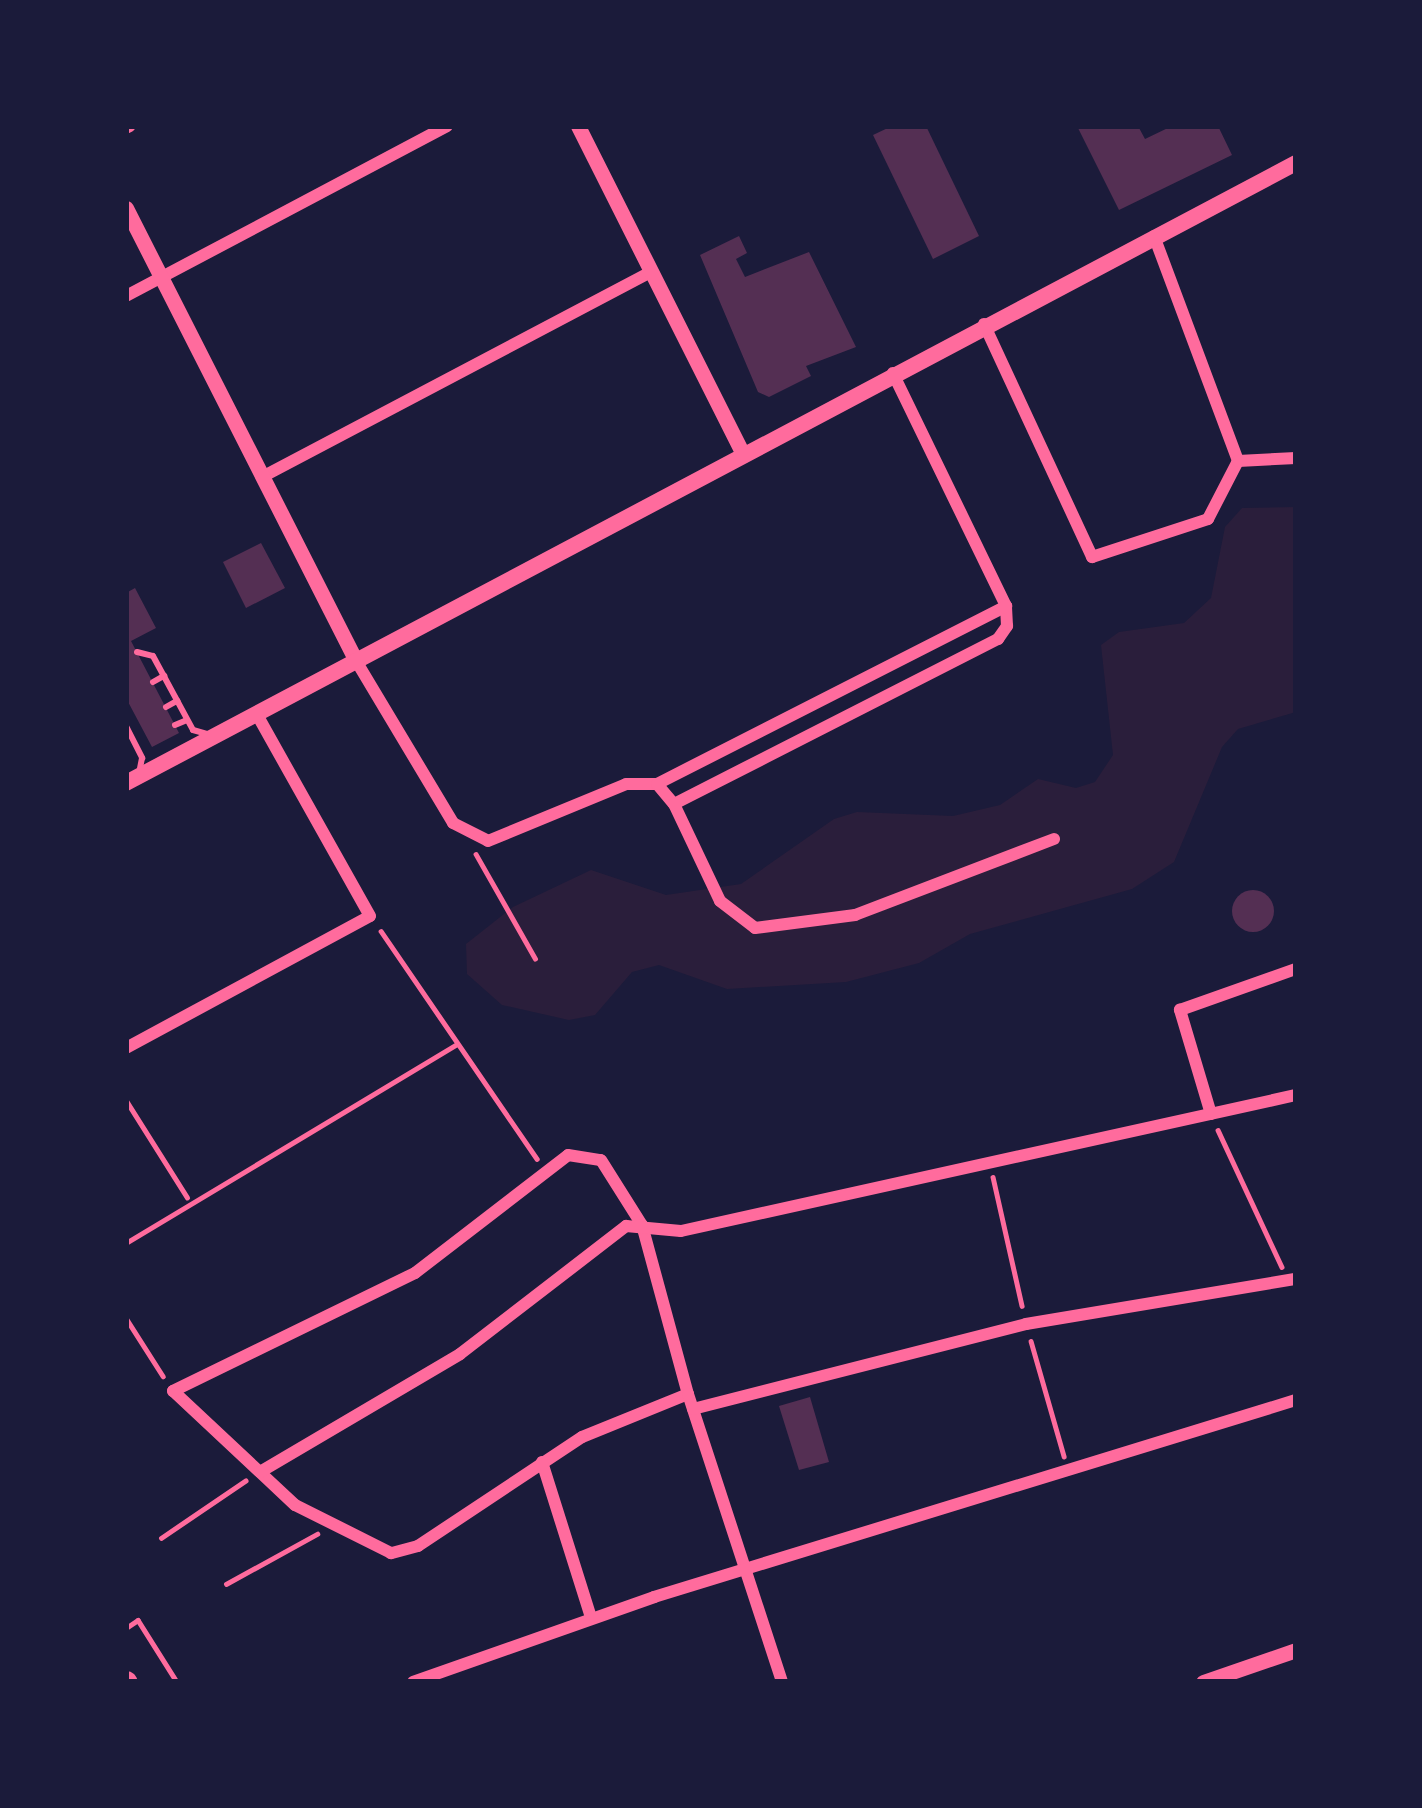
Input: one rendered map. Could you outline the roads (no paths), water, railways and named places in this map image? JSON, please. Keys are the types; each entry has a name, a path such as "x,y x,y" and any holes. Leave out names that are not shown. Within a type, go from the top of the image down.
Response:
{"main road":[{"path":"132,780 984,323 1296,163"}],"street":[{"path":"126,296 447,126"},
{"path":"578,126 742,454"},
{"path":"126,208 355,659 453,823 472,838 503,836 597,791 657,784 1006,606"},
{"path":"984,323 1092,557 1208,519 1238,461 1154,236"},
{"path":"262,477 651,272"},
{"path":"674,804 998,639 1006,606 893,373"},
{"path":"1238,461 1296,458"},
{"path":"126,1048 370,916 256,713"},
{"path":"657,784 674,804 720,901 755,928 855,915 1054,839"},
{"path":"1210,1114 1180,1010 1296,969"},
{"path":"260,1472 460,1354 616,1232 643,1225 681,1231 1296,1095"},
{"path":"782,1682 750,1570 691,1401 643,1225 601,1160 582,1153 546,1173 415,1273 172,1391 328,1528 382,1551 410,1551 542,1462 691,1401 1026,1324 1292,1280"},
{"path":"413,1682 591,1618 1296,1400"},
{"path":"542,1462 591,1618"},
{"path":"1203,1682 1296,1650"}],"lane":[{"path":"137,652 153,656 193,730 214,736"},
{"path":"153,682 164,676"},
{"path":"166,707 177,701"},
{"path":"176,725 187,720"},
{"path":"132,780 136,746 126,727 139,721"},
{"path":"136,746 148,739"}]}
